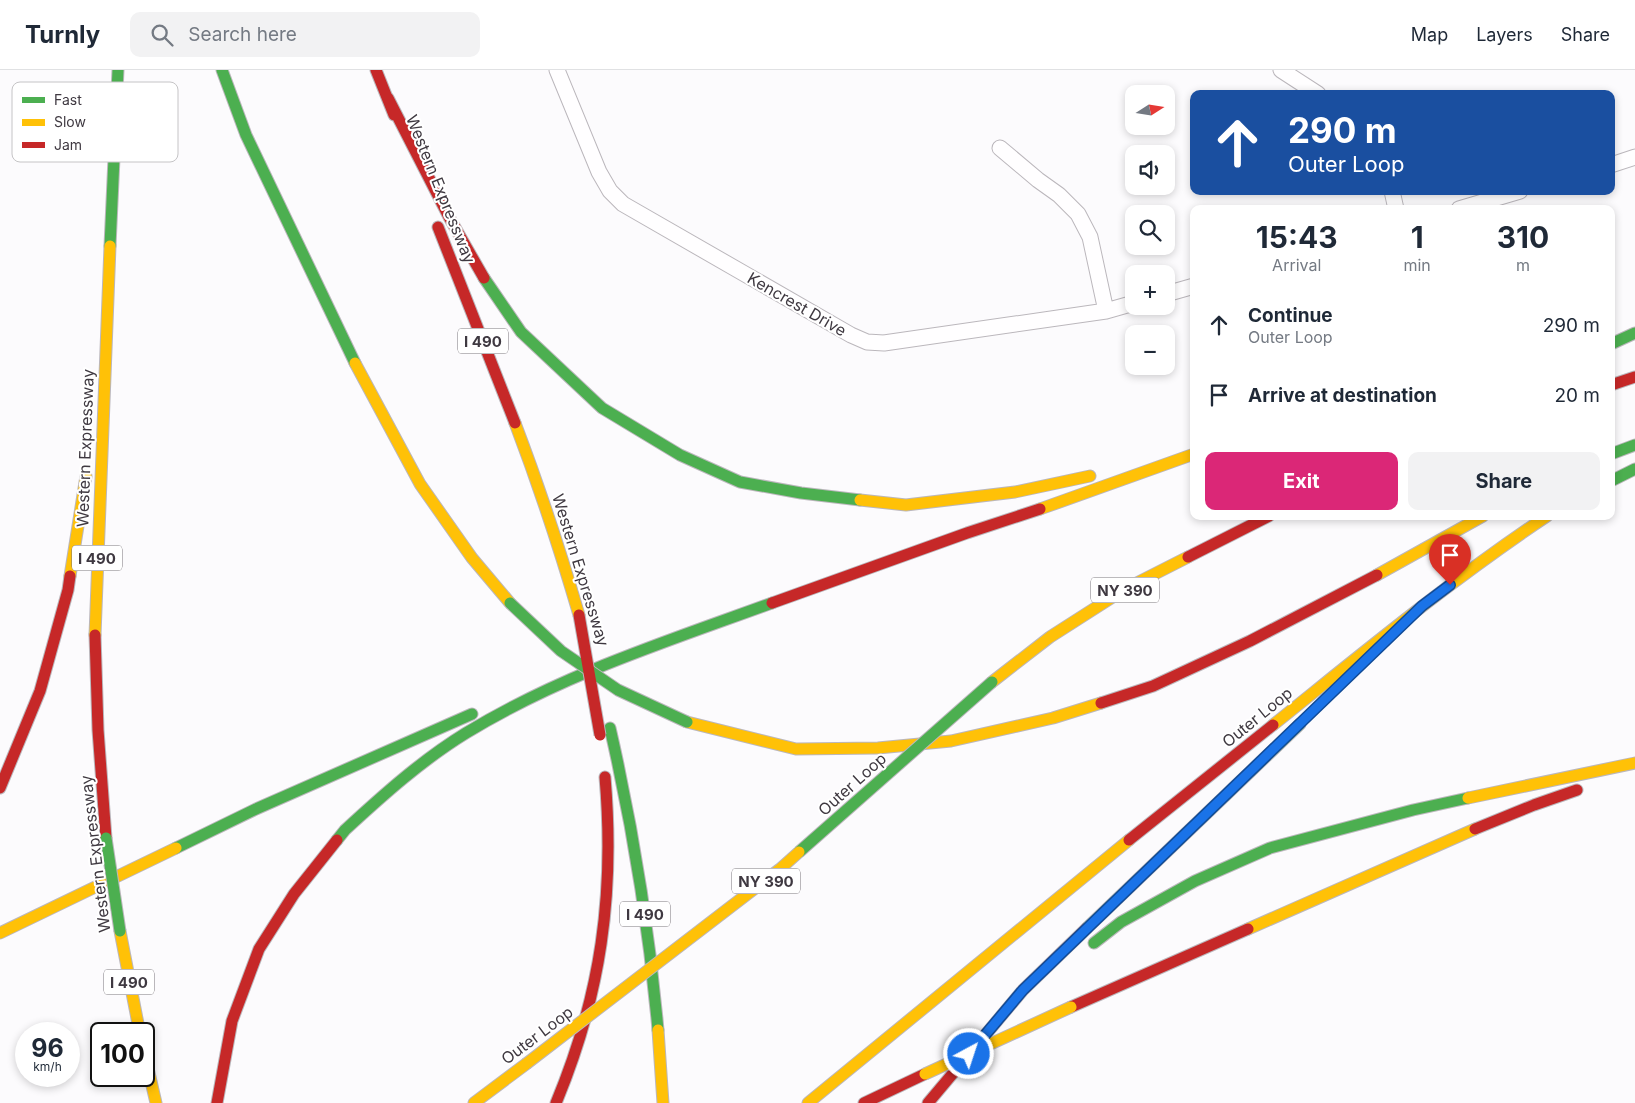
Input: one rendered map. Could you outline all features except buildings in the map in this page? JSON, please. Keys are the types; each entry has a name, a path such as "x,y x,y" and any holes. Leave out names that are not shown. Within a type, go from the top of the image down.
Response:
{"highway":[{"path":"222,70 246,136 360,374 415,476 472,558 510,603 561,651 618,690 687,722 796,749 878,748 951,741 1053,718 1153,686 1242,645 1345,593 1476,520"},
{"name":"Western Expressway","path":"376,70 534,472 558,543 579,615 605,731 627,806 649,939 663,1103"},
{"path":"388,98 449,217 482,275 521,332 602,408 680,455 740,482 801,493 906,505 1015,492 1190,455"},
{"name":"Western Expressway","path":"114,162 94,620 98,730 106,838 120,931 138,1022"},
{"path":"91,433 108,278"},
{"path":"1615,342 1635,333"},
{"path":"1615,343 1635,339"},
{"path":"1615,384 1635,377"},
{"path":"1615,452 1635,445"},
{"path":"217,1103 232,1021 259,949 294,894 345,830 405,776 464,734 510,707 568,679 631,654 967,533 1070,499 1190,455"},
{"path":"0,788 40,691 68,590 88,462"},
{"path":"1615,479 1635,469"},
{"name":"Outer Loop","path":"474,1103 780,869 992,682 1050,637 1125,589 1261,520"},
{"name":"Outer Loop","path":"808,1103 966,975 1074,884 1422,606 1494,552 1541,520"},
{"path":"1336,688 1422,606"},
{"path":"0,933 256,809 472,714 510,707"},
{"path":"928,1103 1023,990 1308,716"},
{"path":"602,750 605,731"},
{"path":"1082,951 1122,922 1195,881 1270,848 1413,810 1635,763"},
{"path":"556,1103 576,1053 602,947 608,897 610,855 604,765"},
{"path":"864,1103 1071,1007 1464,834 1534,805 1635,770"},
{"path":"1006,1011 1067,963"},
{"path":"152,1087 156,1103"}],"street":[{"name":"Kencrest Drive","path":"556,70 599,172 610,191 623,204 851,335 867,342 884,343 1106,311 1125,306"},
{"path":"1281,70 1312,90"},
{"path":"1000,148 1038,180 1060,195 1078,214 1090,237 1106,311"},
{"path":"1615,164 1635,157"},
{"path":"1473,205 1506,195"},
{"path":"1175,291 1190,287"}],"traffic: fast":[{"path":"117,82 118,70"},
{"path":"222,70 246,135 355,363"},
{"path":"110,246 114,162"},
{"path":"484,278 521,332 602,408 680,455 740,482 801,493 860,500"},
{"path":"1615,342 1635,333"},
{"path":"1615,452 1635,445"},
{"path":"1615,479 1635,469"},
{"path":"510,603 561,651 618,690 687,722"},
{"path":"337,840 359,817 418,766 450,743 502,712 577,676 616,660 772,603"},
{"path":"799,852 992,682"},
{"path":"176,848 256,809 472,714"},
{"path":"1087,928 1300,724"},
{"path":"610,728 639,878 658,1030"},
{"path":"1094,943 1121,922 1195,881 1270,848 1413,810 1468,798"},
{"path":"106,838 120,931"}],"traffic: slow":[{"path":"95,635 110,246"},
{"path":"355,363 420,484 472,558 510,603"},
{"path":"515,423 549,518 579,615"},
{"path":"1040,509 1190,455"},
{"path":"70,576 86,476"},
{"path":"860,500 906,505 1015,492 1090,476"},
{"path":"1377,575 1476,520"},
{"path":"1273,725 1442,591 1541,520"},
{"path":"992,682 1050,637 1125,589 1188,557"},
{"path":"687,722 796,749 878,748 951,741 1053,718 1101,703"},
{"path":"1468,798 1635,763"},
{"path":"1248,929 1475,829"},
{"path":"808,1103 1129,840"},
{"path":"0,933 176,848"},
{"path":"526,1064 780,869 799,852"},
{"path":"120,931 138,1022"},
{"path":"925,1074 1071,1007"},
{"path":"658,1030 663,1103"},
{"path":"474,1103 526,1064"},
{"path":"152,1087 156,1103"}],"traffic: jam":[{"path":"376,70 394,115"},
{"path":"388,98 449,217 484,278"},
{"path":"438,227 515,423"},
{"path":"1615,384 1635,377"},
{"path":"772,603 967,533 1040,509"},
{"path":"1188,557 1261,520"},
{"path":"1101,703 1153,686 1250,641 1377,575"},
{"path":"0,788 40,691 68,590 70,576"},
{"path":"579,615 600,735"},
{"path":"95,635 98,730 106,838"},
{"path":"1129,840 1273,725"},
{"path":"556,1103 584,1023 601,943 606,903 608,862 605,777"},
{"path":"1475,829 1577,790"},
{"path":"217,1103 232,1021 259,949 294,894 337,840"},
{"path":"928,1103 1023,990 1087,928"},
{"path":"1071,1007 1248,929"},
{"path":"864,1103 925,1074"}],"route":[{"path":"969,1054 1023,990 1422,606 1450,585"}]}
